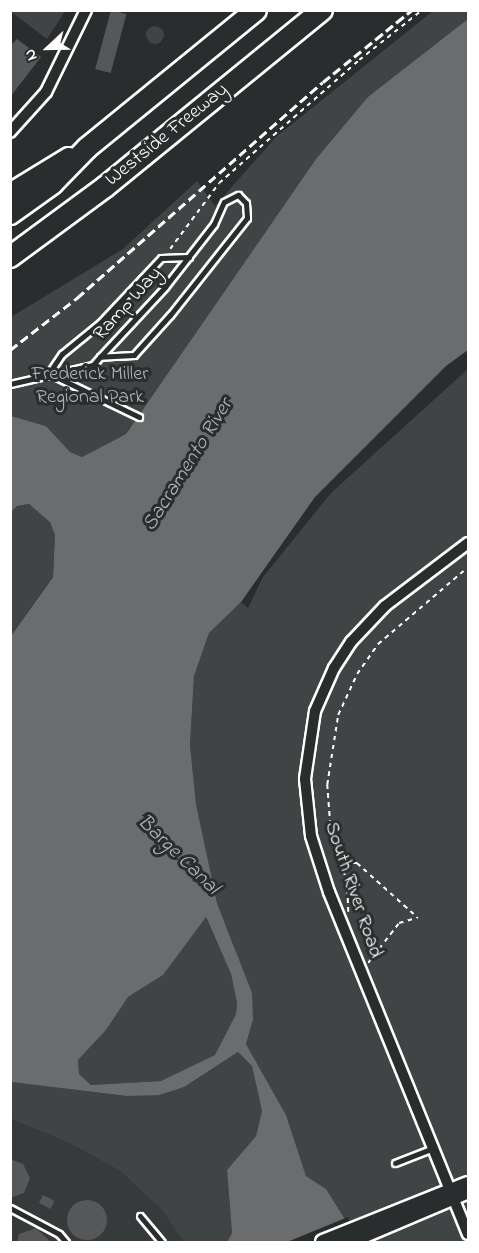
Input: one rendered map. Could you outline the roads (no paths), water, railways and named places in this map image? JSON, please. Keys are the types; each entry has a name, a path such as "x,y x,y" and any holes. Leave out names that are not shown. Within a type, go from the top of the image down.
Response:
{"highway":[{"name":"Westside Freeway","path":"10,214 52,184 87,148 256,10"},
{"name":"Westside Freeway","path":"10,257 105,187 322,10"},
{"path":"10,194 87,148"}],"street":[{"path":"10,132 46,92 86,10"},
{"name":"South River Road","path":"468,543 369,621 334,668 315,711 306,759 307,815 344,934 468,1234"},
{"path":"348,1242 452,1194 468,1184"},
{"path":"452,1194 468,1191"},
{"path":"323,1242 431,1203"}],"lane":[{"name":"Ramp Way","path":"10,384 49,373 87,367 100,357 189,257 214,225 217,213 232,196 238,195 246,203 247,218 234,238 134,355 100,357"},
{"path":"139,417 49,373 62,354 100,323 161,258 189,257"},
{"path":"395,1163 433,1148"},
{"path":"10,1208 59,1234 66,1242"},
{"path":"140,1216 162,1242"}],"water":[{"path":"468,19 468,350 446,366 315,497 241,602 209,633 194,676 190,745 196,804 217,903 252,993 253,1020 246,1044 286,1115 306,1176 326,1189 350,1227 353,1242 227,1242 232,1233 227,1170 256,1136 262,1111 252,1066 238,1052 184,1087 159,1095 127,1096 11,1082 11,636 53,577 55,535 50,522 29,504 17,506 11,512 11,416 46,426 70,452 82,457 126,434 316,159 368,97","holes":["206,917 231,974 237,1003 236,1014 215,1055 161,1081 91,1085 79,1074 78,1060 106,1030 128,997 163,975"]}],"railway":[{"path":"10,350 77,298 323,82 412,10"}],"park label":[{"name":"Frederick Miller Regional Park","path":"90,386"}],"water label":[{"name":"Sacramento River","path":"188,465"},
{"name":"Barge Canal","path":"178,855"}]}
